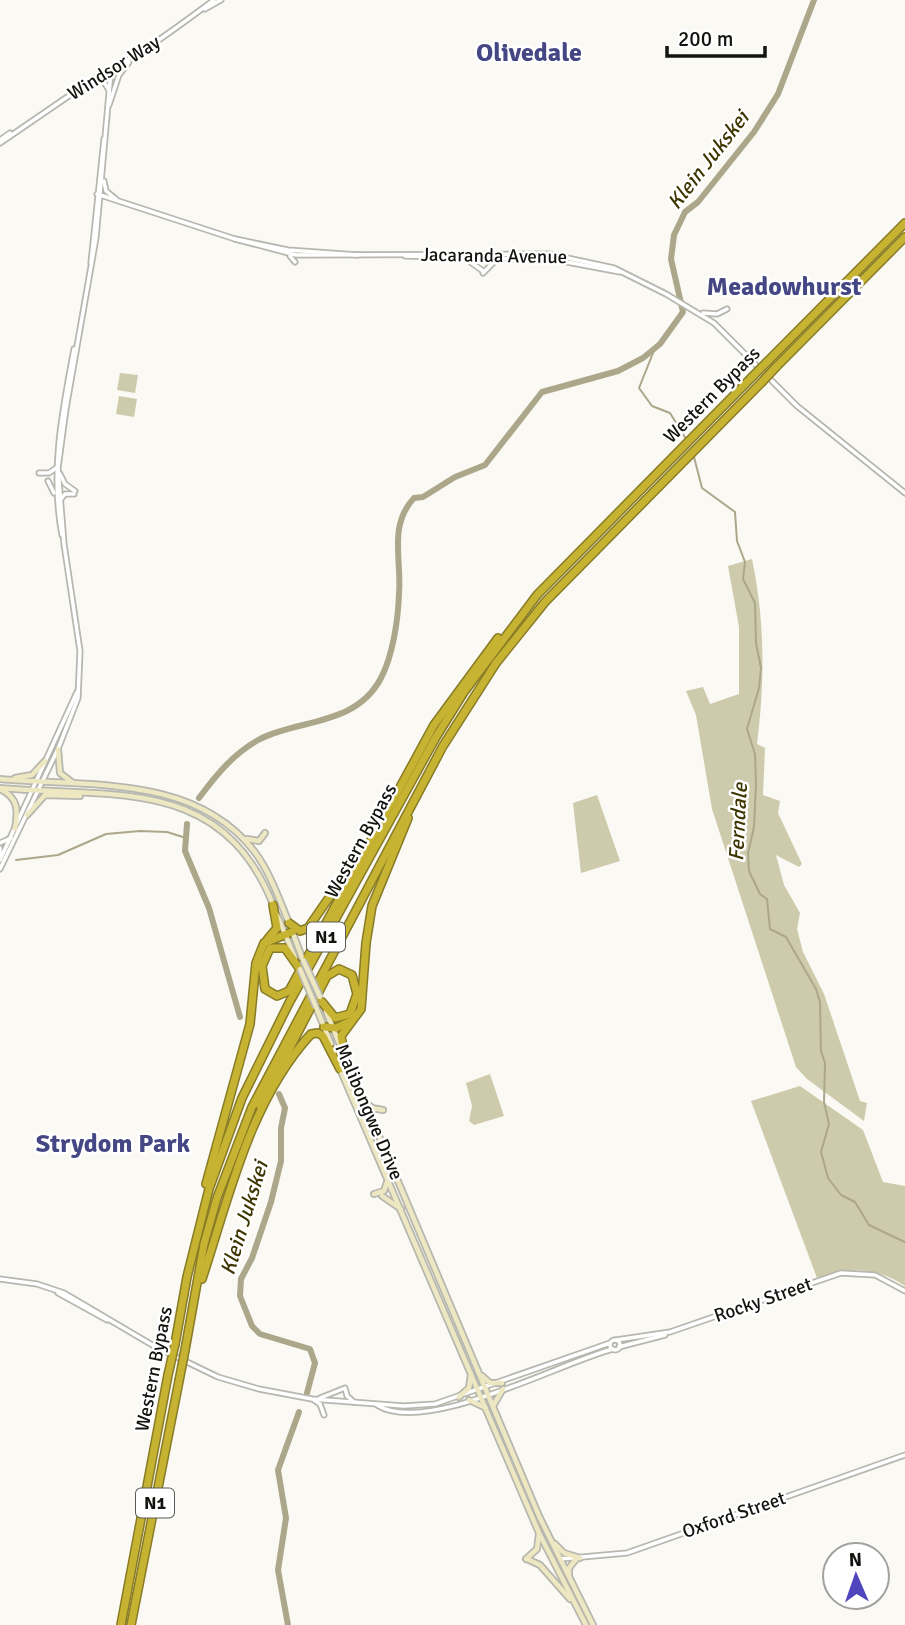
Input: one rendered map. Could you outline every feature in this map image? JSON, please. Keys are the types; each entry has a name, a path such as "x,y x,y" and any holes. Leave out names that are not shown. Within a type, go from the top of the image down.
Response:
{"highway":[{"name":"Western Bypass","path":"121,1625 187,1278 223,1146 266,1048 436,737 516,620 558,572 905,223"},
{"name":"Western Bypass","path":"131,1625 192,1307 217,1198 252,1107 418,792 490,672 522,629 568,577 905,237"},
{"path":"300,968 285,948 270,948 262,966 265,989 277,996 289,991 380,821 447,704 492,645 516,620"},
{"path":"344,1053 341,1036 357,1017 364,993 366,943 372,906 418,792"},
{"path":"289,923 300,931 308,928 380,821"},
{"path":"187,1278 204,1191 250,1024 256,963 264,943 277,928 273,905"},
{"path":"264,943 289,933"},
{"path":"192,1307 245,1144 266,1091 327,976 339,969 351,973 357,994 350,1014 335,1018 319,1002"},
{"path":"324,1027 334,1029 357,1017"},
{"path":"245,1144 280,1078 311,1034 320,1033 340,1069"}],"main road":[{"path":"58,749 60,773 77,785"},
{"path":"0,779 29,777 45,761"},
{"name":"Malibongwe Drive","path":"0,779 171,795 203,808 237,833 261,861 289,923 289,933 300,968 334,1029 479,1373 487,1408 539,1533 586,1625"},
{"path":"0,789 10,795 17,804 15,829"},
{"name":"Malibongwe Drive","path":"0,789 158,800 193,812 215,825 249,856 303,960 340,1069 469,1366 493,1406 559,1559 593,1625"},
{"path":"27,815 45,795 102,795"},
{"path":"237,833 254,842 265,833"},
{"path":"361,1096 372,1108 383,1110"},
{"path":"374,1194 385,1190 388,1178"},
{"path":"382,1196 402,1210"},
{"path":"459,1397 470,1385 469,1366"},
{"path":"479,1373 491,1383 502,1386 493,1406"},
{"path":"470,1400 487,1408"},
{"path":"547,1532 562,1552 578,1558 569,1568 569,1578"},
{"path":"539,1533 535,1552 526,1559 538,1564 575,1605"}],"street":[{"name":"Windsor Way","path":"204,9 214,0"},
{"name":"Windsor Way","path":"0,141 221,0"},
{"path":"108,107 119,75 135,55"},
{"path":"91,265 111,71"},
{"path":"99,76 110,92"},
{"path":"38,783 58,749 74,713 79,687 80,652 58,501 57,468 64,405 99,214 105,136"},
{"path":"103,172 105,189 120,201"},
{"name":"Jacaranda Avenue","path":"99,194 288,254 311,257 554,255 604,264 666,293 725,332 797,406 905,493"},
{"path":"99,214 103,202 113,199"},
{"name":"Jacaranda Avenue","path":"235,239 288,250 360,256"},
{"path":"288,254 295,262"},
{"name":"Jacaranda Avenue","path":"403,256 467,260 561,260 626,273"},
{"path":"302,262 311,257"},
{"path":"467,260 483,272 496,260"},
{"path":"698,312 713,315 727,309"},
{"path":"58,501 65,494 75,493 65,484 57,468 80,323"},
{"path":"62,432 67,440"},
{"path":"39,473 49,473 57,468"},
{"path":"48,481 58,501"},
{"path":"0,869 27,815 45,761 79,687"},
{"path":"0,858 35,791"},
{"path":"0,858 0,845 12,837"},
{"name":"Rocky Street","path":"613,1349 690,1326 837,1274 855,1272 876,1275 905,1291"},
{"path":"0,1279 52,1289 218,1377 251,1388 313,1399 427,1405 484,1392 502,1386 613,1349 610,1343 502,1386"},
{"name":"Rocky Street","path":"610,1343 690,1326"},
{"path":"616,1340 619,1347"},
{"path":"313,1399 337,1394 345,1388 347,1396 355,1403"},
{"path":"376,1404 394,1412 420,1413 470,1400 484,1392"},
{"path":"313,1399 320,1404 324,1415"},
{"name":"Oxford Street","path":"552,1559 626,1553 905,1455"}],"shaded area":[{"path":"120,373 138,375 135,393 117,390"},
{"path":"119,396 137,399 134,417 116,414"},
{"path":"752,559 761,628 762,674 757,744 765,748 763,795 780,801 778,813 802,864 799,867 776,855 784,885 800,913 797,929 803,952 824,994 860,1101 867,1103 864,1121 807,1079 796,1067 712,809 696,715 686,691 703,687 710,704 739,694 739,627 728,566"},
{"path":"597,795 620,861 581,873 573,803"},
{"path":"490,1074 504,1116 474,1125 469,1121 472,1106 466,1083"},
{"path":"800,1086 863,1130 883,1182 905,1186 905,1286 884,1275 862,1271 840,1272 817,1278 751,1101"}],"waterway":[{"name":"Klein Jukskei","path":"199,798 226,765 250,745 275,733 342,713 370,694 381,678 392,648 398,604 399,532 401,520 414,498 423,497 455,477 485,465 542,392 618,371 643,358 660,344 683,312 671,259 674,235 685,212 698,202 754,132 778,94 814,0"},
{"name":"Ferndale","path":"655,348 639,388 652,406 670,413 686,439"},
{"name":"Ferndale","path":"694,457 702,488 735,512 737,541 745,562 743,579 755,603 756,643 761,668 759,688 747,729 755,754 756,783 754,827 748,853 749,871 760,894 767,899 770,929 786,937 816,989 820,1002 821,1051 825,1063 824,1102 829,1124 821,1152 828,1178 841,1195 855,1202 869,1225 905,1242"},
{"name":"Klein Jukskei","path":"187,824 185,851 209,908 240,1017"},
{"path":"16,860 58,855 106,834 167,832 186,838"},
{"name":"Klein Jukskei","path":"279,1094 285,1108 281,1128 281,1161 271,1202 252,1258 241,1279 240,1296 252,1326 260,1334 310,1349 315,1363 307,1393"},
{"name":"Klein Jukskei","path":"288,1625 278,1570 286,1518 278,1470 299,1412"}],"district":[{"name":"Olivedale","path":"529,53"},
{"name":"Meadowhurst","path":"784,287"},
{"name":"Strydom Park","path":"113,1144"}]}
